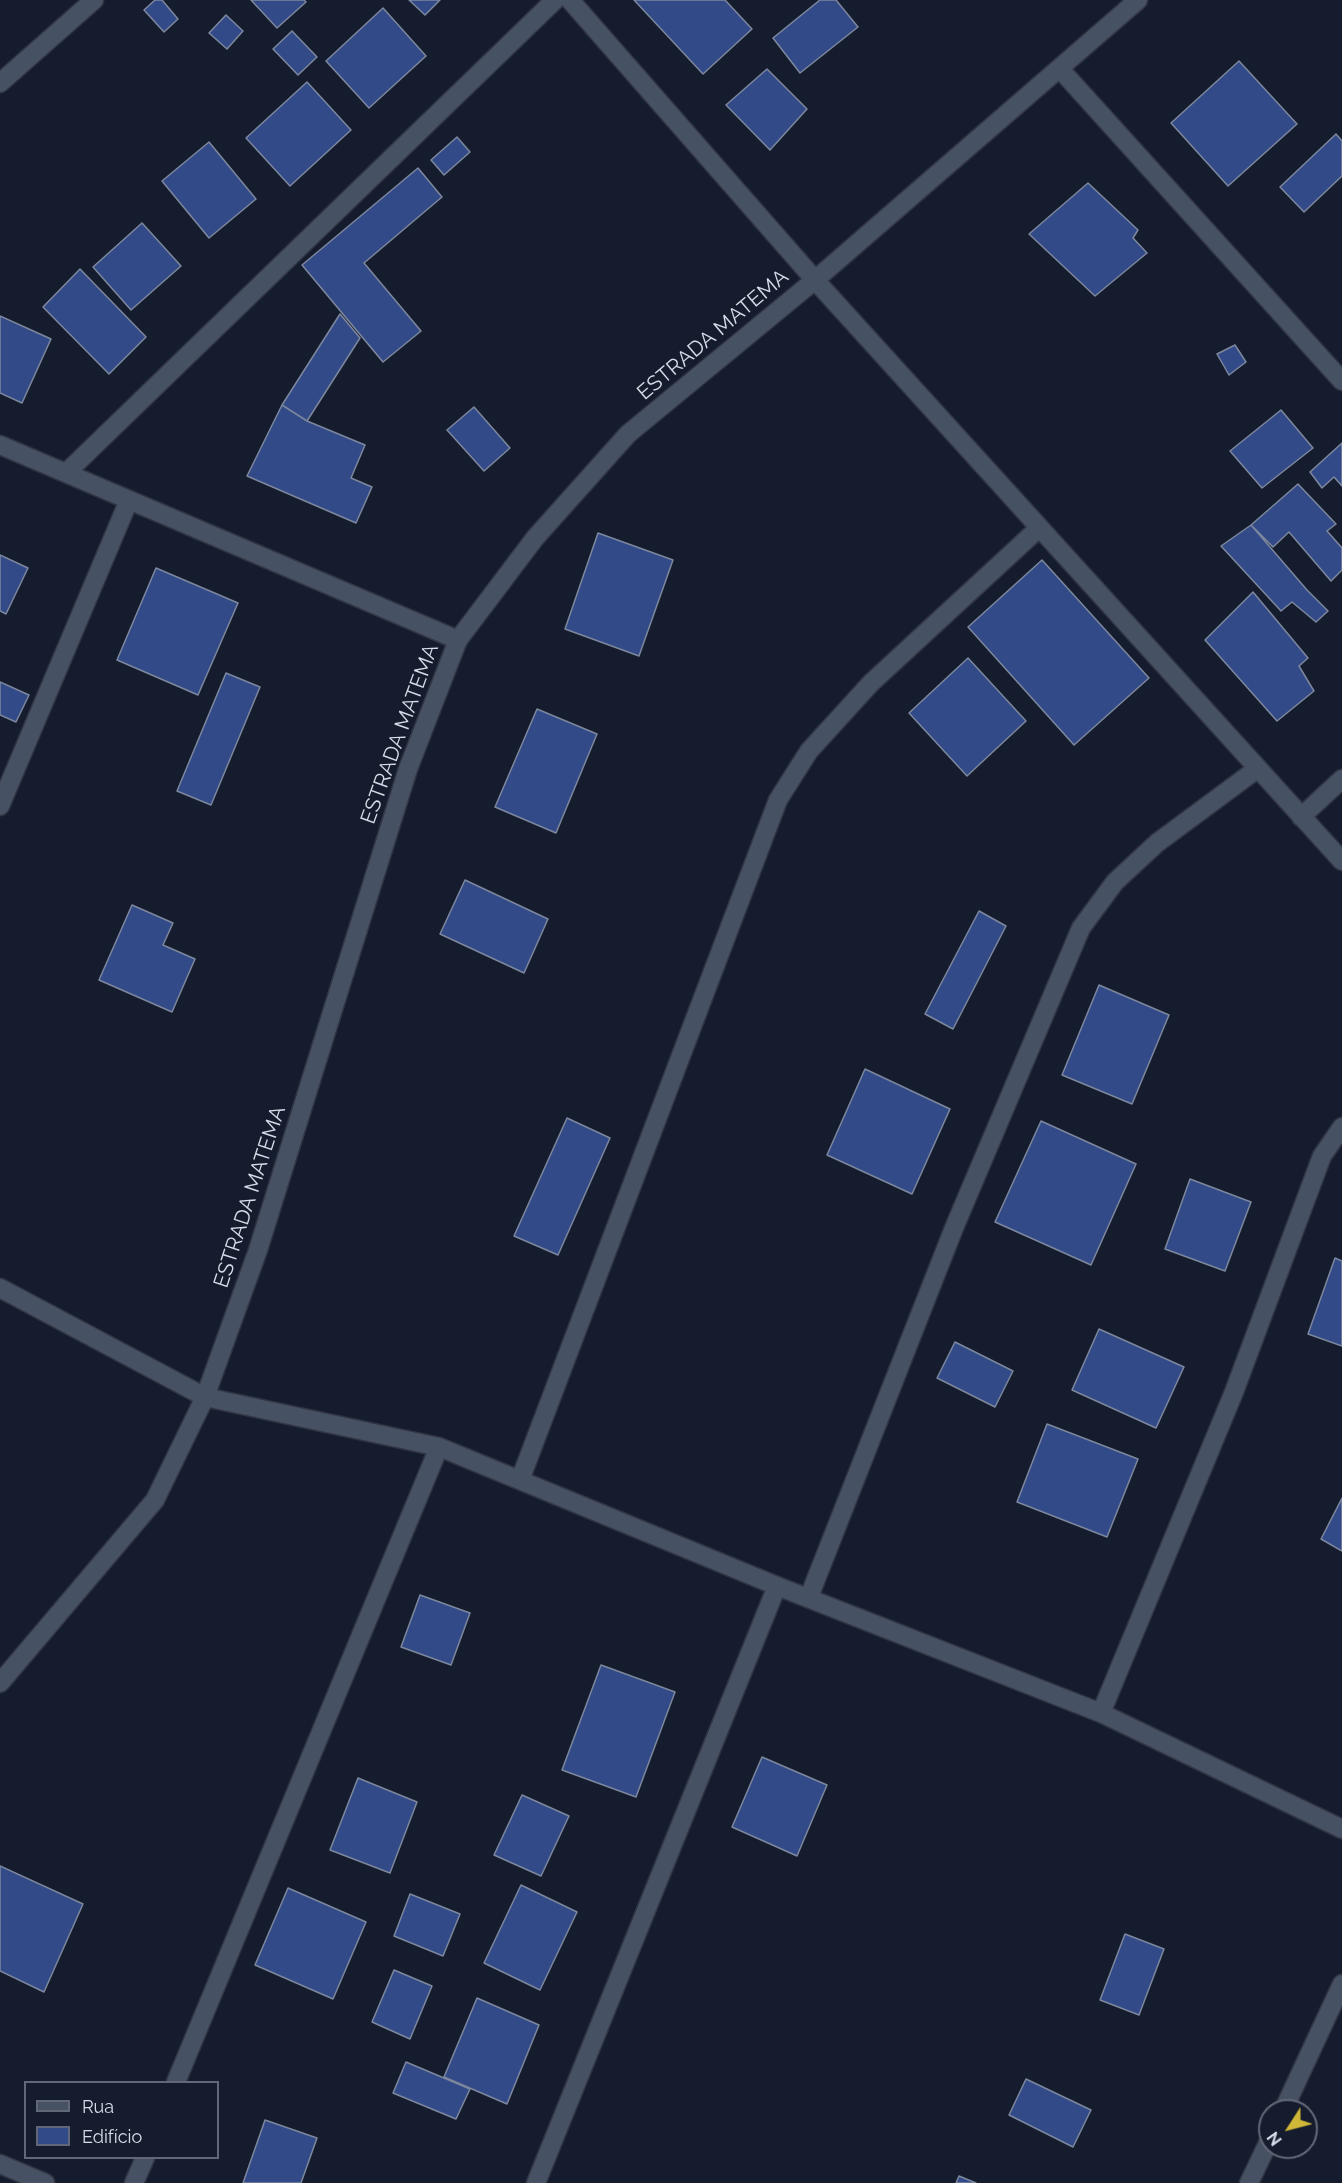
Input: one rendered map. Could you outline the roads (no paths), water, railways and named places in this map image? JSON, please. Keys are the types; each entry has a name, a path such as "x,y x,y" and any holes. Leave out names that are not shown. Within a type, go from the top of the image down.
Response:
{"street":[{"path":"0,83 94,0"},
{"path":"66,473 555,0"},
{"path":"570,0 815,280 1342,861"},
{"name":"ESTRADA MATEMA","path":"0,1683 155,1500 205,1397 258,1250 408,769 458,640 535,538 628,435 815,280 1138,0"},
{"path":"1060,69 1342,381"},
{"path":"0,445 458,640"},
{"path":"0,806 129,500"},
{"path":"520,1480 778,800 809,751 871,683 1038,528"},
{"path":"810,1597 954,1228 1081,928 1115,882 1158,843 1257,769"},
{"path":"1301,817 1342,779"},
{"path":"1101,1713 1234,1392 1322,1156 1342,1127"},
{"path":"0,1288 205,1397 439,1447 777,1586 810,1597 1101,1713 1342,1829"},
{"path":"176,2081 439,1447"},
{"path":"536,2183 777,1586"},
{"path":"1290,2099 1334,2022 1342,1984"},
{"path":"134,2183 144,2159"},
{"path":"1249,2183 1260,2159"},
{"path":"0,2164 45,2183"}]}
